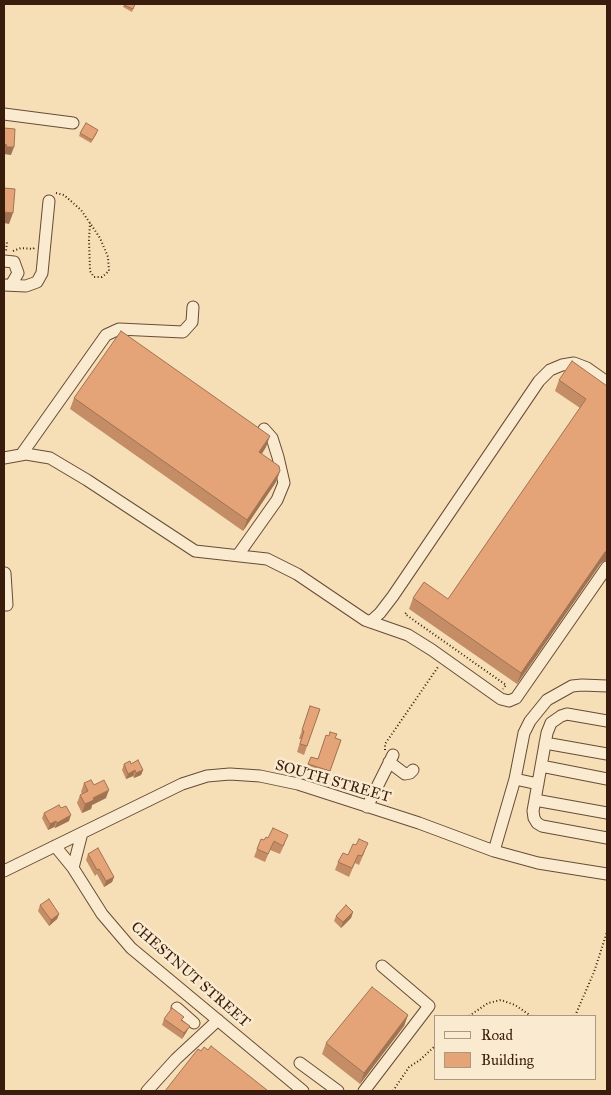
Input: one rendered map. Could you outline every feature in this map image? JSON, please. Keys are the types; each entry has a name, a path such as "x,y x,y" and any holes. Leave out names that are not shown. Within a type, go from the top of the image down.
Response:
{"street":[{"path":"4,114 73,124"},
{"path":"7,285 26,286 37,282 42,272 49,201"},
{"path":"5,256 14,262 18,273 7,285"},
{"path":"21,455 106,335 119,329 183,332 192,322 194,307"},
{"path":"370,622 380,613 393,596 534,389 550,370 562,364 574,363 587,368 607,382"},
{"path":"238,555 277,500 284,483 272,438 264,429"},
{"path":"4,458 21,455 50,458 195,551 267,559 282,566 370,622 408,636 432,650 496,697 509,700 516,698 607,567"},
{"path":"4,604 7,605 5,573"},
{"path":"494,852 516,779 524,733 538,709 547,700 572,686 607,686"},
{"path":"607,721 573,715 560,716 551,723 545,743 535,800 534,818 542,826 607,838"},
{"path":"545,743 607,754"},
{"path":"367,807 390,757 405,774 410,773 412,770"},
{"path":"541,766 607,779"},
{"name":"SOUTH STREET","path":"4,871 182,784 207,776 246,774 280,780 419,823 494,852 538,863 607,874"},
{"path":"516,779 538,784"},
{"path":"535,800 607,813"},
{"path":"73,868 82,833"},
{"name":"CHESTNUT STREET","path":"55,846 73,868 97,908 118,934 152,966 303,1091"},
{"path":"364,1091 429,1006 382,966"},
{"path":"186,1015 198,1003"},
{"path":"148,1091 176,1060 218,1020"},
{"path":"300,1063 338,1091"}],"path":[{"path":"49,201 53,192 64,196 81,210 90,223 100,238 108,256 109,271 102,277 94,277 90,271 90,223"},
{"path":"4,242 7,242 6,246"},
{"path":"5,256 21,248 33,249 34,245"},
{"path":"406,613 442,641 506,685 502,691"},
{"path":"442,641 445,637"},
{"path":"478,666 481,663"},
{"path":"390,757 385,751 385,744 439,665"},
{"path":"575,1015 592,979 607,932"},
{"path":"470,1015 488,1003 502,1000 515,1005 530,1015"},
{"path":"393,1091 408,1067 420,1060 434,1047"}],"building":[{"path":"124,4 135,4 133,9"},
{"path":"86,123 98,130 92,140 80,133"},
{"path":"4,128 15,129 14,147 6,147 7,145 4,144"},
{"path":"4,188 15,189 13,213 4,212"},
{"path":"121,331 270,436 259,452 279,466 280,471 247,520 74,398"},
{"path":"572,361 607,386 607,551 521,673 413,598 424,582 448,599 586,399 559,380"},
{"path":"310,706 320,709 307,746 300,744 304,731 302,730"},
{"path":"330,732 337,734 335,738 341,740 330,771 308,764 311,757 318,759 326,735 329,736"},
{"path":"138,760 143,770 136,773 135,770 128,774 124,764 130,761 131,764"},
{"path":"91,780 94,785 104,780 109,790 85,804 80,795 88,791 84,783"},
{"path":"59,805 61,808 66,806 71,815 57,823 56,821 50,824 44,813"},
{"path":"273,828 288,835 283,846 274,841 268,854 257,849 261,839 268,838"},
{"path":"359,839 368,843 362,856 358,855 352,868 338,862 343,853 348,855 353,844 356,845"},
{"path":"98,848 114,877 106,881 88,854"},
{"path":"49,899 59,914 51,920 40,905"},
{"path":"346,905 353,912 343,922 336,916"},
{"path":"372,987 408,1015 364,1073 326,1043"},
{"path":"172,1008 184,1017 181,1020 190,1026 184,1033 164,1019"},
{"path":"211,1046 267,1090 165,1091 198,1049 201,1051 204,1047 208,1050"}]}
